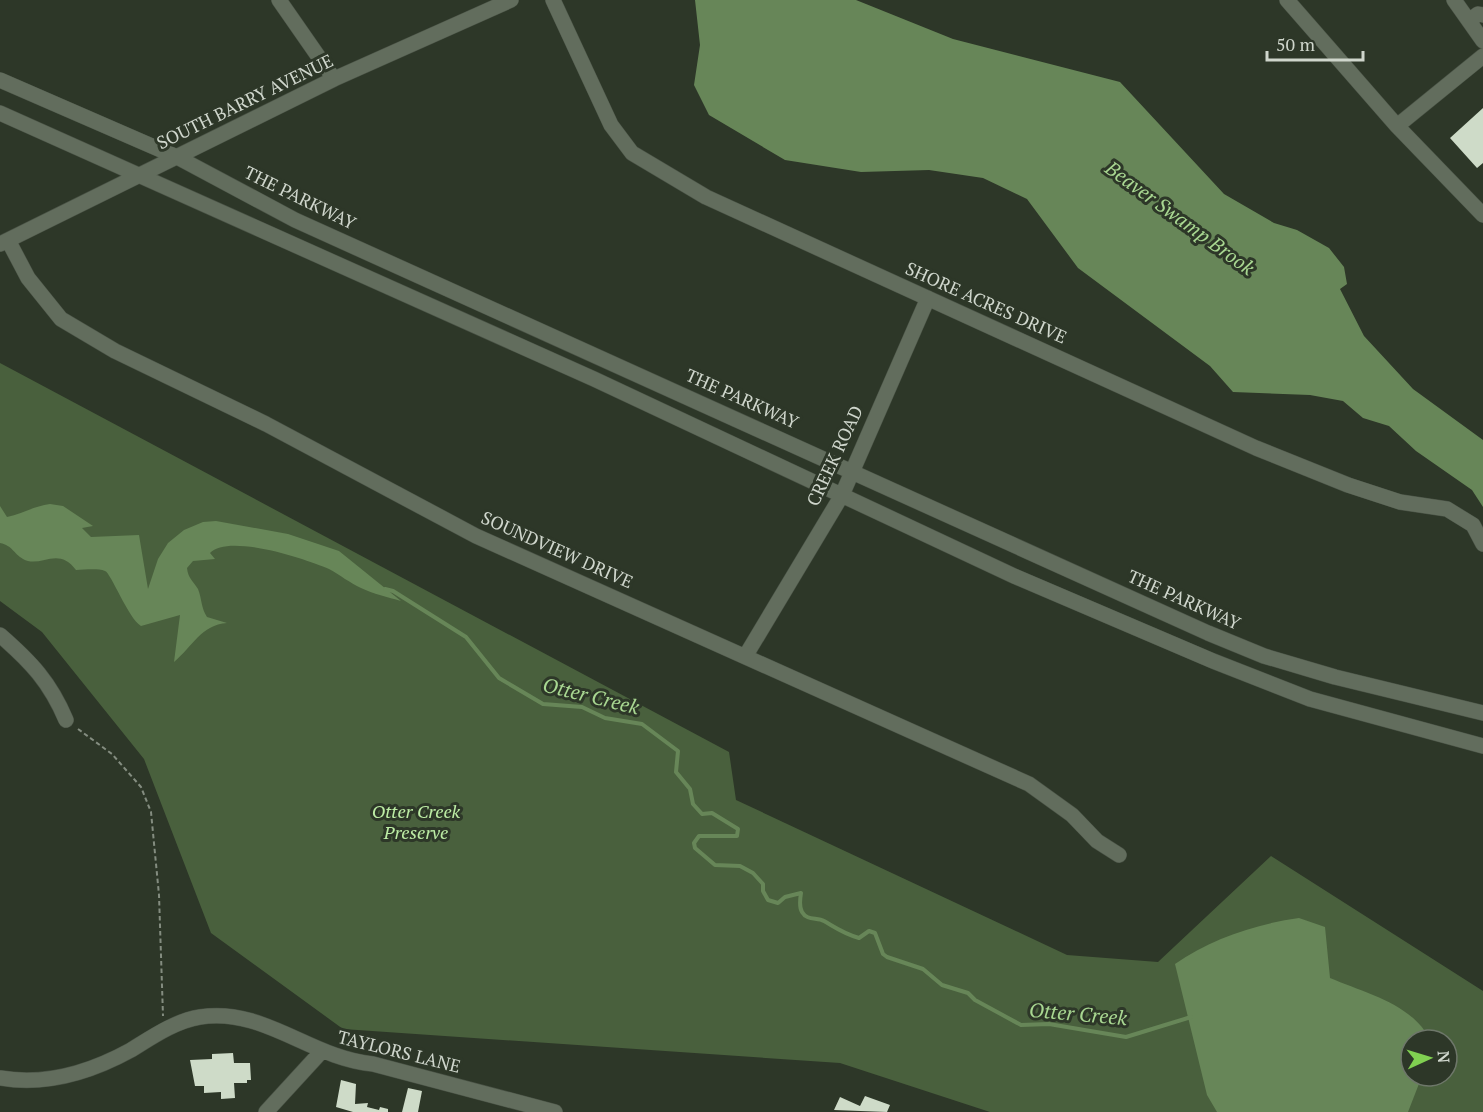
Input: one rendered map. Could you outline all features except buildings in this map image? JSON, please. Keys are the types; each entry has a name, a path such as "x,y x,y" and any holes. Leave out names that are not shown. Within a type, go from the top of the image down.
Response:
{"street":[{"path":"279,0 334,79"},
{"name":"SOUTH BARRY AVENUE","path":"5,243 334,79 511,0"},
{"name":"SHORE ACRES DRIVE","path":"553,0 611,125 632,153 706,197 1256,448 1400,502 1447,509 1473,525 1483,544"},
{"path":"1287,0 1397,126 1483,215"},
{"path":"1454,0 1476,18 1483,41"},
{"path":"1397,126 1483,56"},
{"name":"THE PARKWAY","path":"0,80 177,157 295,220 596,354 1208,633 1264,656 1335,677 1483,713"},
{"path":"0,113 137,177 584,375 1014,576 1213,661 1310,699 1483,746"},
{"name":"SOUNDVIEW DRIVE","path":"5,243 28,278 61,319 115,351 266,424 476,536 746,655 892,724 1029,784 1072,814 1096,841 1119,855"},
{"name":"CREEK ROAD","path":"746,655 842,495 928,298"},
{"path":"555,362 566,341"},
{"path":"584,375 596,354"},
{"path":"0,635 30,662 54,693 66,720"},
{"name":"TAYLORS LANE","path":"0,1078 36,1082 63,1078 127,1052 164,1031 199,1017 228,1015 259,1021 321,1052 351,1062 373,1064 555,1112"},
{"path":"266,1112 321,1052"}],"path":[{"path":"66,720 112,754 141,787 151,812 159,895 164,1031"}],"green space":[{"name":"Otter Creek Preserve","path":"0,363 729,752 736,800 1067,955 1158,962 1271,856 1483,991 1483,1112 990,1112 840,1063 343,1029 211,933 144,759 42,632 0,601"}],"water":[{"name":"Beaver Swamp Brook","path":"695,0 856,0 953,39 1120,82 1224,194 1274,223 1297,230 1329,248 1344,267 1347,284 1340,289 1364,336 1413,389 1483,440 1483,507 1472,490 1416,451 1389,426 1363,418 1343,401 1310,395 1233,392 1210,366 1078,268 1027,199 983,178 929,170 861,172 785,160 709,115 694,85 700,45"},
{"path":"50,504 63,506 93,526 82,528 91,537 139,535 148,589 158,559 168,543 184,530 203,522 216,521 288,534 339,551 401,601 366,590 329,569 286,554 249,547 219,548 210,553 215,559 193,561 187,568 198,589 207,617 227,623 204,632 174,662 180,615 141,626 105,571 76,570 63,559 56,558 29,561 0,543 0,506 7,517"},
{"path":"1299,918 1325,927 1330,978 1387,1001 1412,1017 1422,1028 1399,1028 1399,1088 1417,1088 1408,1112 1217,1112 1207,1095 1175,964 1218,940 1266,924"}],"waterway":[{"name":"Otter Creek","path":"385,589 393,591 466,637 499,678 543,704 582,707 605,718 642,724 678,751 676,772 690,789 693,804 702,814 712,813 738,829 737,836 699,836 694,843 695,848 715,865 740,866 753,873 763,884 763,891 768,900 778,903 785,897 801,893 800,908 807,917 821,920 844,933 859,938 869,931 875,933 883,954 887,957 923,969 942,985 968,993 975,1000 1021,1025 1049,1024 1126,1037 1191,1017"}]}
